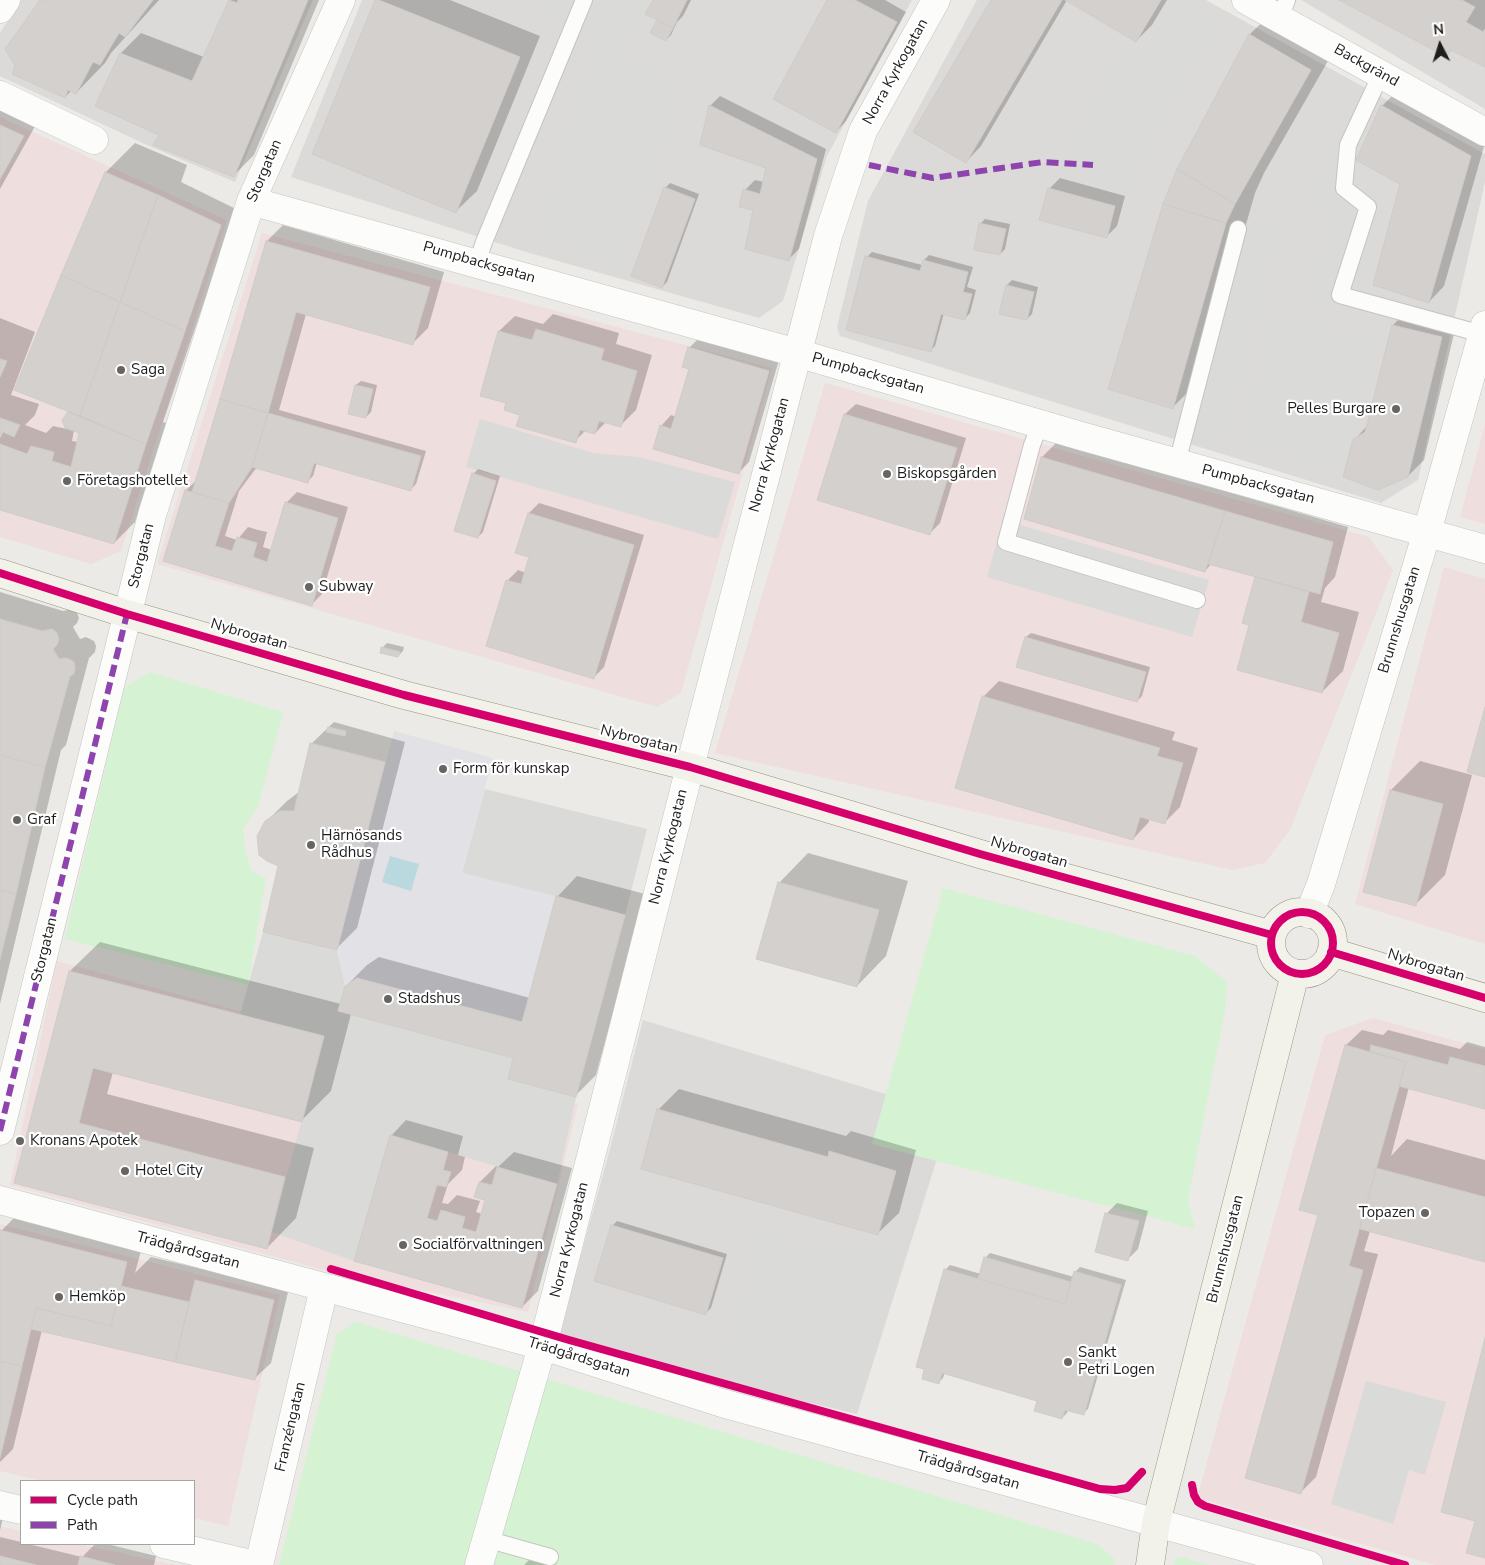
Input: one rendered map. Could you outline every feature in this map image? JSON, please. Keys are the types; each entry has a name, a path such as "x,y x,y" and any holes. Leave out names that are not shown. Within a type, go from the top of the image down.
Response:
{"main road":[{"name":"Nybrogatan","path":"0,573 127,614 404,695 690,767 980,854 1272,935"},
{"path":"1309,914 1318,917 1326,924 1332,943 1331,952 1321,968 1313,972 1295,974 1286,970 1278,963 1271,945 1272,935 1276,926 1291,915 1309,914"},
{"name":"Nybrogatan","path":"1331,952 1485,998"},
{"name":"Brunnshusgatan","path":"1150,1565 1156,1523 1295,974"},
{"name":"Brunnshusgatan","path":"1131,1565 1156,1523"}],"street":[{"path":"0,9 6,0"},
{"name":"Storgatan","path":"0,1131 152,515 251,201 341,0"},
{"name":"Norra Kyrkogatan","path":"479,1565 542,1346 828,236 863,131 936,0"},
{"name":"Backgränd","path":"1246,0 1284,9 1381,74 1485,132"},
{"path":"0,95 94,140"},
{"name":"Pumpbacksgatan","path":"251,201 797,353 1040,424 1485,549"},
{"name":"Brunnshusgatan","path":"1309,914 1321,884 1484,330"},
{"name":"Trädgårdsgatan","path":"0,1200 542,1346 722,1403 1309,1565"},
{"name":"Franzéngatan","path":"257,1565 324,1288"},
{"path":"0,1505 20,1510"},
{"path":"168,1545 257,1565"}],"lane":[{"path":"477,263 584,0"},
{"path":"1381,74 1348,146 1344,188 1368,208 1340,295 1484,330"},
{"path":"1177,463 1238,229"},
{"path":"1040,424 1032,445 1006,542 1197,600"},
{"path":"486,1539 550,1557"}],"shaded area":[{"path":"21,0 313,0 235,182 149,146 0,76 0,33"},
{"path":"362,0 912,0 827,156 783,301 759,318 526,252 291,177"},
{"path":"548,0 646,0 619,52 551,22"},
{"path":"977,0 1206,0 1485,154 1485,182 1418,480 1381,503 840,336 837,327 868,201"},
{"path":"1171,0 1177,0 1219,19 1126,194 1054,178 1117,51 1137,59"},
{"path":"1301,0 1485,0 1485,109"},
{"path":"595,45 682,86 624,270 540,231"},
{"path":"0,117 227,220 121,551 91,564 0,537"},
{"path":"1334,142 1352,154 1357,176 1383,211 1357,314 1311,301 1332,215 1305,199"},
{"path":"1235,218 1281,229 1221,446 1099,411 1107,393 1176,413"},
{"path":"262,233 772,368 681,693 657,707 157,564"},
{"path":"1278,309 1379,345 1342,473 1236,437"},
{"path":"825,383 1369,537 1393,570 1290,830 1265,863 1232,870 715,753"},
{"path":"480,419 593,453 638,457 735,482 718,539 466,467"},
{"path":"1485,425 1485,524 1460,517"},
{"path":"1003,520 1209,580 1192,637 987,577"},
{"path":"1444,567 1485,579 1485,944 1355,904"},
{"path":"394,731 493,758 462,873 556,896 522,1022 357,978 345,985 337,950"},
{"path":"485,789 647,829 625,915 462,873"},
{"path":"263,932 337,950 345,985 338,1011 513,1058 508,1079 576,1097 557,1184 390,1135 354,1261 272,1232 324,1037 240,1014"},
{"path":"57,961 578,1104 528,1312 331,1272 10,1185"},
{"path":"1373,1018 1485,1049 1485,1565 1436,1565 1197,1498 1325,1035"},
{"path":"643,1020 951,1114 857,1414 557,1342"},
{"path":"0,1224 280,1295 228,1526 195,1518 195,1480 39,1480 0,1471"},
{"path":"762,1232 853,1258 859,1236 903,1249 857,1409 723,1371"},
{"path":"1366,1381 1446,1402 1425,1475 1409,1470 1393,1524 1331,1504"},
{"path":"0,1526 20,1531 20,1545 84,1545 176,1565 0,1565"}],"green space":[{"path":"149,672 283,712 258,807 243,829 245,850 252,872 266,878 248,985 65,939 124,688"},
{"path":"943,888 1195,956 1227,982 1225,1010 1188,1200 1195,1229 872,1144"},
{"path":"356,1322 1097,1544 1115,1560 1113,1565 279,1565 337,1334"},
{"path":"1177,1556 1210,1565 1174,1565"}],"water":[{"path":"390,856 419,864 411,891 382,882"}],"building":[{"path":"40,0 153,0 125,37 119,33 100,65 93,62 76,94 68,90 65,98 12,74 15,66 5,49"},
{"path":"229,0 237,3 238,0 308,0 234,177 153,145 159,135 95,106 120,53 192,81"},
{"path":"375,0 520,57 456,213 312,154"},
{"path":"653,0 687,0 673,28 645,14"},
{"path":"827,0 855,0 897,22 836,133 773,99"},
{"path":"991,0 1062,0 966,163 913,132"},
{"path":"1065,0 1161,0 1136,42"},
{"path":"1339,0 1462,0 1475,7 1466,22 1483,32 1485,29 1485,67 1451,50 1447,57"},
{"path":"657,20 673,28 666,41 650,33"},
{"path":"1249,34 1311,70 1235,204 1177,169"},
{"path":"709,105 817,159 789,261 745,249 753,210 739,207 743,189 760,194 766,168 700,145"},
{"path":"1381,105 1471,156 1429,303 1373,285 1400,184 1356,160"},
{"path":"0,125 24,136 0,179"},
{"path":"1177,169 1235,204 1226,223 1163,204"},
{"path":"105,172 158,195 120,302 61,275"},
{"path":"664,187 695,199 662,288 631,276"},
{"path":"1048,188 1115,206 1107,238 1039,220"},
{"path":"158,195 221,225 185,331 120,302"},
{"path":"1163,204 1226,223 1173,409 1108,389"},
{"path":"979,223 1006,229 1000,255 974,250"},
{"path":"266,241 430,287 413,345 296,312 268,413 220,399"},
{"path":"865,256 920,271 923,260 968,272 963,292 972,294 965,320 941,314 931,352 846,330"},
{"path":"61,275 120,302 80,416 14,390"},
{"path":"1006,285 1034,292 1027,320 999,314"},
{"path":"120,302 185,331 146,444 80,416"},
{"path":"1392,325 1442,337 1408,477 1378,490 1343,477 1353,439 1365,432"},
{"path":"536,329 604,349 601,360 637,371 621,427 599,421 595,434 580,430 576,443 516,426 520,415 504,410 506,403 480,396 498,331 532,340"},
{"path":"688,347 769,371 739,474 653,449 660,425 671,429 689,369 682,367"},
{"path":"0,359 7,361 0,377"},
{"path":"355,385 373,389 366,418 348,414"},
{"path":"220,399 268,413 252,467 229,503 192,492"},
{"name":"Företagshotellet","path":"68,412 146,444 114,544 0,510 0,444 27,454 31,446 54,452 52,461 71,467 79,433 65,428 62,420"},
{"path":"268,413 421,456 411,491 314,463 308,483 252,467"},
{"name":"Biskopsgården","path":"844,414 957,448 930,535 817,500"},
{"path":"0,418 20,425 14,437 3,432 0,438"},
{"path":"1041,457 1225,511 1205,572 1024,519"},
{"path":"472,473 496,481 478,538 454,531"},
{"path":"185,490 229,503 215,546 232,551 237,537 257,543 253,557 267,562 285,502 338,518 312,606 163,561"},
{"path":"1225,511 1333,542 1320,594 1208,564"},
{"path":"528,513 634,545 594,679 486,646 506,580 521,584 529,557 515,553"},
{"path":"1255,577 1309,592 1301,622 1339,633 1322,693 1237,670 1249,625 1242,623"},
{"path":"0,619 42,631 52,629 57,633 59,639 53,649 59,659 65,658 74,662 74,674 70,676 45,767 0,755"},
{"path":"1025,637 1146,672 1137,702 1016,667"},
{"path":"381,647 400,652 398,657 380,653"},
{"path":"982,696 1160,748 1157,756 1183,763 1165,824 1140,817 1133,840 955,788"},
{"path":"1485,707 1485,777 1467,772"},
{"path":"328,727 346,731 345,736 326,732"},
{"name":"Härnösands Rådhus","path":"310,743 385,762 337,950 263,932 278,866 259,855 257,836 265,821 280,811 294,811"},
{"name":"Graf","path":"0,755 45,767 16,894 0,890"},
{"path":"1390,790 1443,804 1416,906 1363,892"},
{"path":"778,882 879,910 857,987 756,959"},
{"path":"0,890 16,894 0,959"},
{"name":"Stadshus","path":"556,896 625,915 576,1097 508,1079 513,1058 338,1011 345,986 357,978 522,1022"},
{"path":"69,971 324,1036 302,1122 93,1068 79,1123 285,1177 267,1249 14,1183"},
{"path":"1345,1045 1406,1062 1349,1266 1363,1270 1301,1494 1245,1478 1318,1215 1299,1210"},
{"path":"1371,1045 1448,1065 1450,1057 1485,1066 1485,1109 1399,1086 1406,1062 1370,1051"},
{"path":"657,1109 828,1157 829,1151 896,1171 878,1235 641,1169"},
{"path":"390,1135 448,1152 443,1170 451,1172 446,1187 437,1185 427,1218 437,1221 441,1210 465,1217 462,1228 476,1232 485,1200 474,1197 479,1182 492,1185 497,1167 557,1184 522,1308 354,1261"},
{"name":"Topazen","path":"1376,1168 1485,1197 1485,1262 1360,1229"},
{"path":"1105,1213 1139,1221 1128,1261 1095,1252"},
{"path":"611,1225 723,1258 706,1315 594,1281"},
{"name":"Hemköp","path":"0,1230 127,1262 111,1326 36,1308 22,1366 0,1361"},
{"path":"984,1257 1071,1282 1065,1304 978,1279"},
{"path":"944,1269 1065,1304 1074,1271 1121,1285 1084,1415 1065,1410 1062,1419 1034,1411 1037,1401 942,1373 939,1384 922,1379 924,1369 916,1367"},
{"path":"195,1280 274,1300 255,1380 175,1362"},
{"path":"121,1286 189,1302 175,1362 31,1329 36,1308 111,1326"},
{"path":"1485,1338 1485,1558 1466,1553 1475,1521 1441,1512"},
{"path":"0,1361 22,1366 0,1458"},
{"path":"0,1556 36,1565 0,1565"},
{"path":"80,1556 115,1565 78,1565"}],"marked path":[{"path":"869,165 933,178 1043,162 1093,165"},
{"path":"0,1131 127,614"}],"cycle path":[{"path":"0,573 127,614 404,695 690,767 980,854 1272,935"},
{"path":"1302,912 1314,915 1324,921 1330,931 1333,943 1330,955 1324,965 1314,971 1302,974 1290,971 1280,965 1274,955 1271,943 1274,931 1280,921 1290,915 1302,912"},
{"path":"1331,952 1485,998"},
{"path":"331,1269 569,1340 1100,1489 1115,1490 1127,1488 1142,1472"},
{"path":"1192,1485 1198,1502 1205,1506 1405,1565"}],"place":[{"name":"Saga","path":"121,370"},
{"name":"Pelles Burgare","path":"1396,409"},
{"name":"Biskopsgården","path":"887,474"},
{"name":"Företagshotellet","path":"67,481"},
{"name":"Subway","path":"309,587"},
{"name":"Form för kunskap","path":"443,769"},
{"name":"Graf","path":"17,820"},
{"name":"Härnösands Rådhus","path":"311,845"},
{"name":"Stadshus","path":"388,999"},
{"name":"Kronans Apotek","path":"20,1141"},
{"name":"Hotel City","path":"125,1171"},
{"name":"Topazen","path":"1425,1213"},
{"name":"Socialförvaltningen","path":"403,1245"},
{"name":"Hemköp","path":"59,1297"},
{"name":"Sankt Petri Logen","path":"1068,1362"}]}
